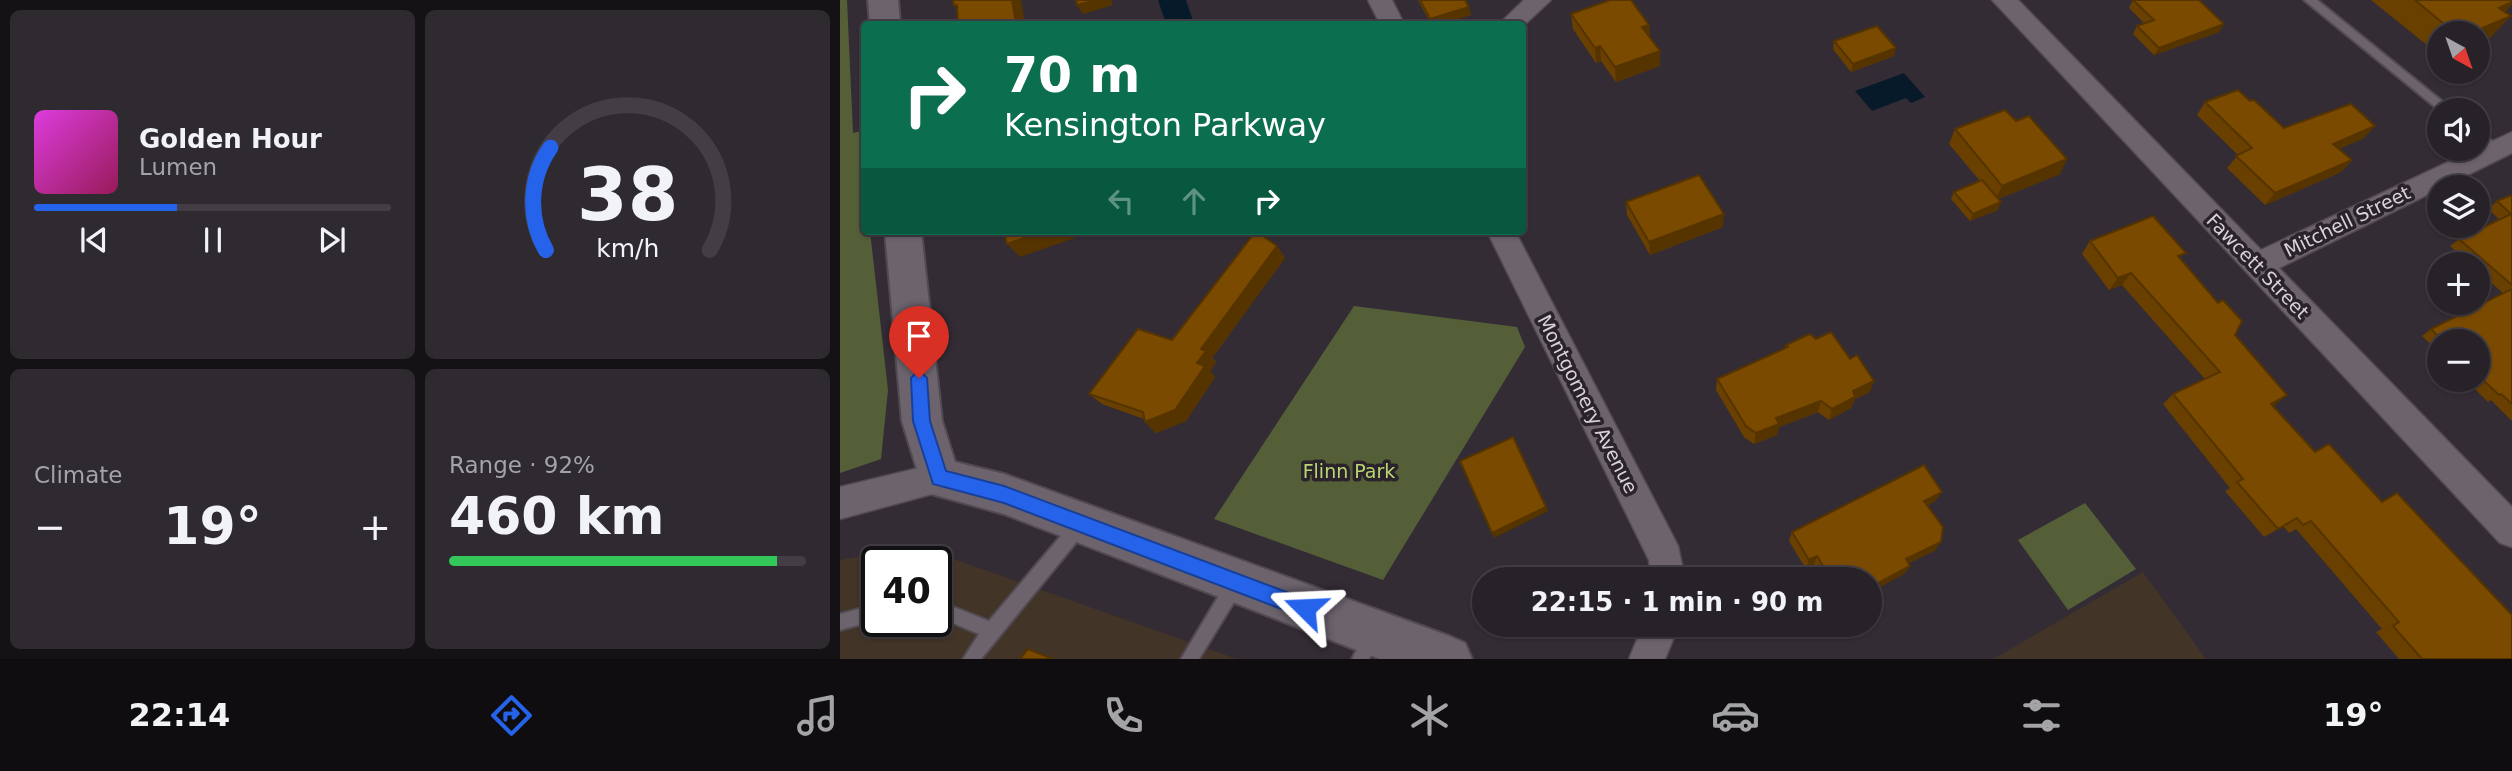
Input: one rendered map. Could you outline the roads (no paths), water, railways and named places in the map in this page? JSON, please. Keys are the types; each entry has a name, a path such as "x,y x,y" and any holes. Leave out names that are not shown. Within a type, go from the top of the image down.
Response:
{"street":[{"path":"883,0 885,21"},
{"path":"1380,0 1390,21"},
{"path":"1514,21 1539,0"},
{"name":"Fawcett Street","path":"2004,0 2512,531"},
{"name":"Mitchell Street","path":"2257,265 2495,142"},
{"path":"903,235 922,421 939,478"},
{"name":"Montgomery Avenue","path":"1503,235 1665,558 1666,567"},
{"path":"840,503 939,478 1004,494 1236,582 1367,647 1424,655"},
{"path":"1647,659 1656,637"}],"lane":[{"path":"2310,0 2432,98"},
{"path":"971,659 1081,524"},
{"path":"1189,659 1236,582"},
{"path":"952,615 992,631"},
{"path":"840,622 861,616"}],"water":[{"path":"1158,0 1186,0 1193,21 1165,21"},
{"path":"1904,73 1925,97 1911,103 1906,98 1872,111 1855,91"}],"park label":[{"name":"Flinn Park","path":"1349,471"}]}
